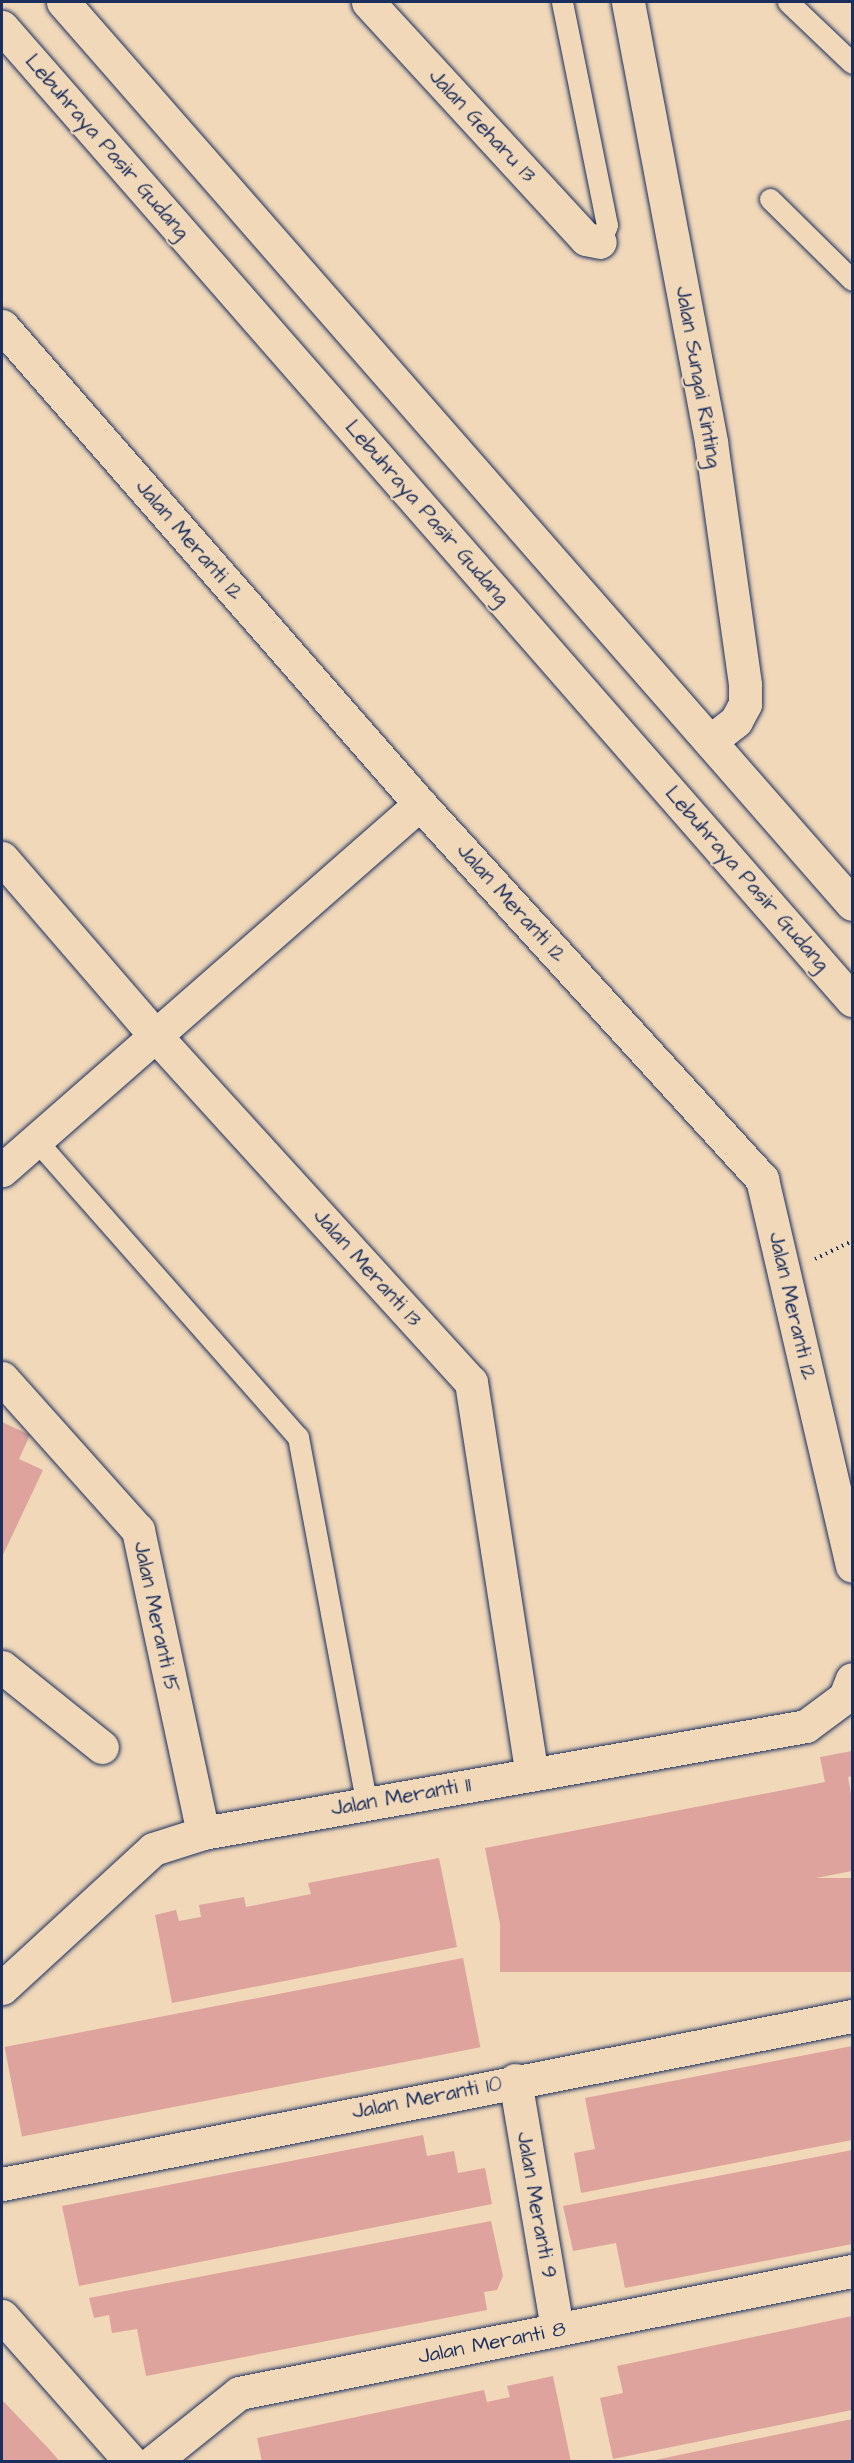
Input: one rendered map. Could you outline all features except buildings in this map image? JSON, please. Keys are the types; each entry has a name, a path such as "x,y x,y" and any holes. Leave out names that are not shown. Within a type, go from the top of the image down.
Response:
{"main road":[{"path":"63,2 852,904"},
{"name":"Jalan Geharu 13","path":"368,2 586,240 600,242"},
{"name":"Jalan Sungai Rinting","path":"628,2 711,442 745,685 745,704 736,721 710,741"},
{"name":"Lebuhraya Pasir Gudang","path":"2,27 852,1000"},
{"name":"Jalan Meranti 12","path":"2,326 420,804 762,1179 852,1566"},
{"path":"2,1170 154,1034 420,804"},
{"name":"Jalan Meranti 13","path":"2,858 154,1034 471,1382 532,1774"},
{"name":"Jalan Meranti 15","path":"2,1378 138,1530 203,1833"},
{"path":"2,1667 102,1747"},
{"name":"Jalan Meranti 11","path":"2,1988 153,1849 203,1833 806,1726 848,1688"},
{"name":"Jalan Meranti 10","path":"2,2184 515,2080 852,2016"},
{"name":"Jalan Meranti 9","path":"515,2080 557,2330"},
{"name":"Jalan Meranti 8","path":"153,2462 238,2393 852,2271"},
{"path":"2,2316 131,2462"}],"lane":[{"path":"562,2 607,225 600,242"},
{"path":"788,2 852,63"},
{"path":"770,199 852,280"},
{"path":"35,1140 298,1437 367,1804"}]}
